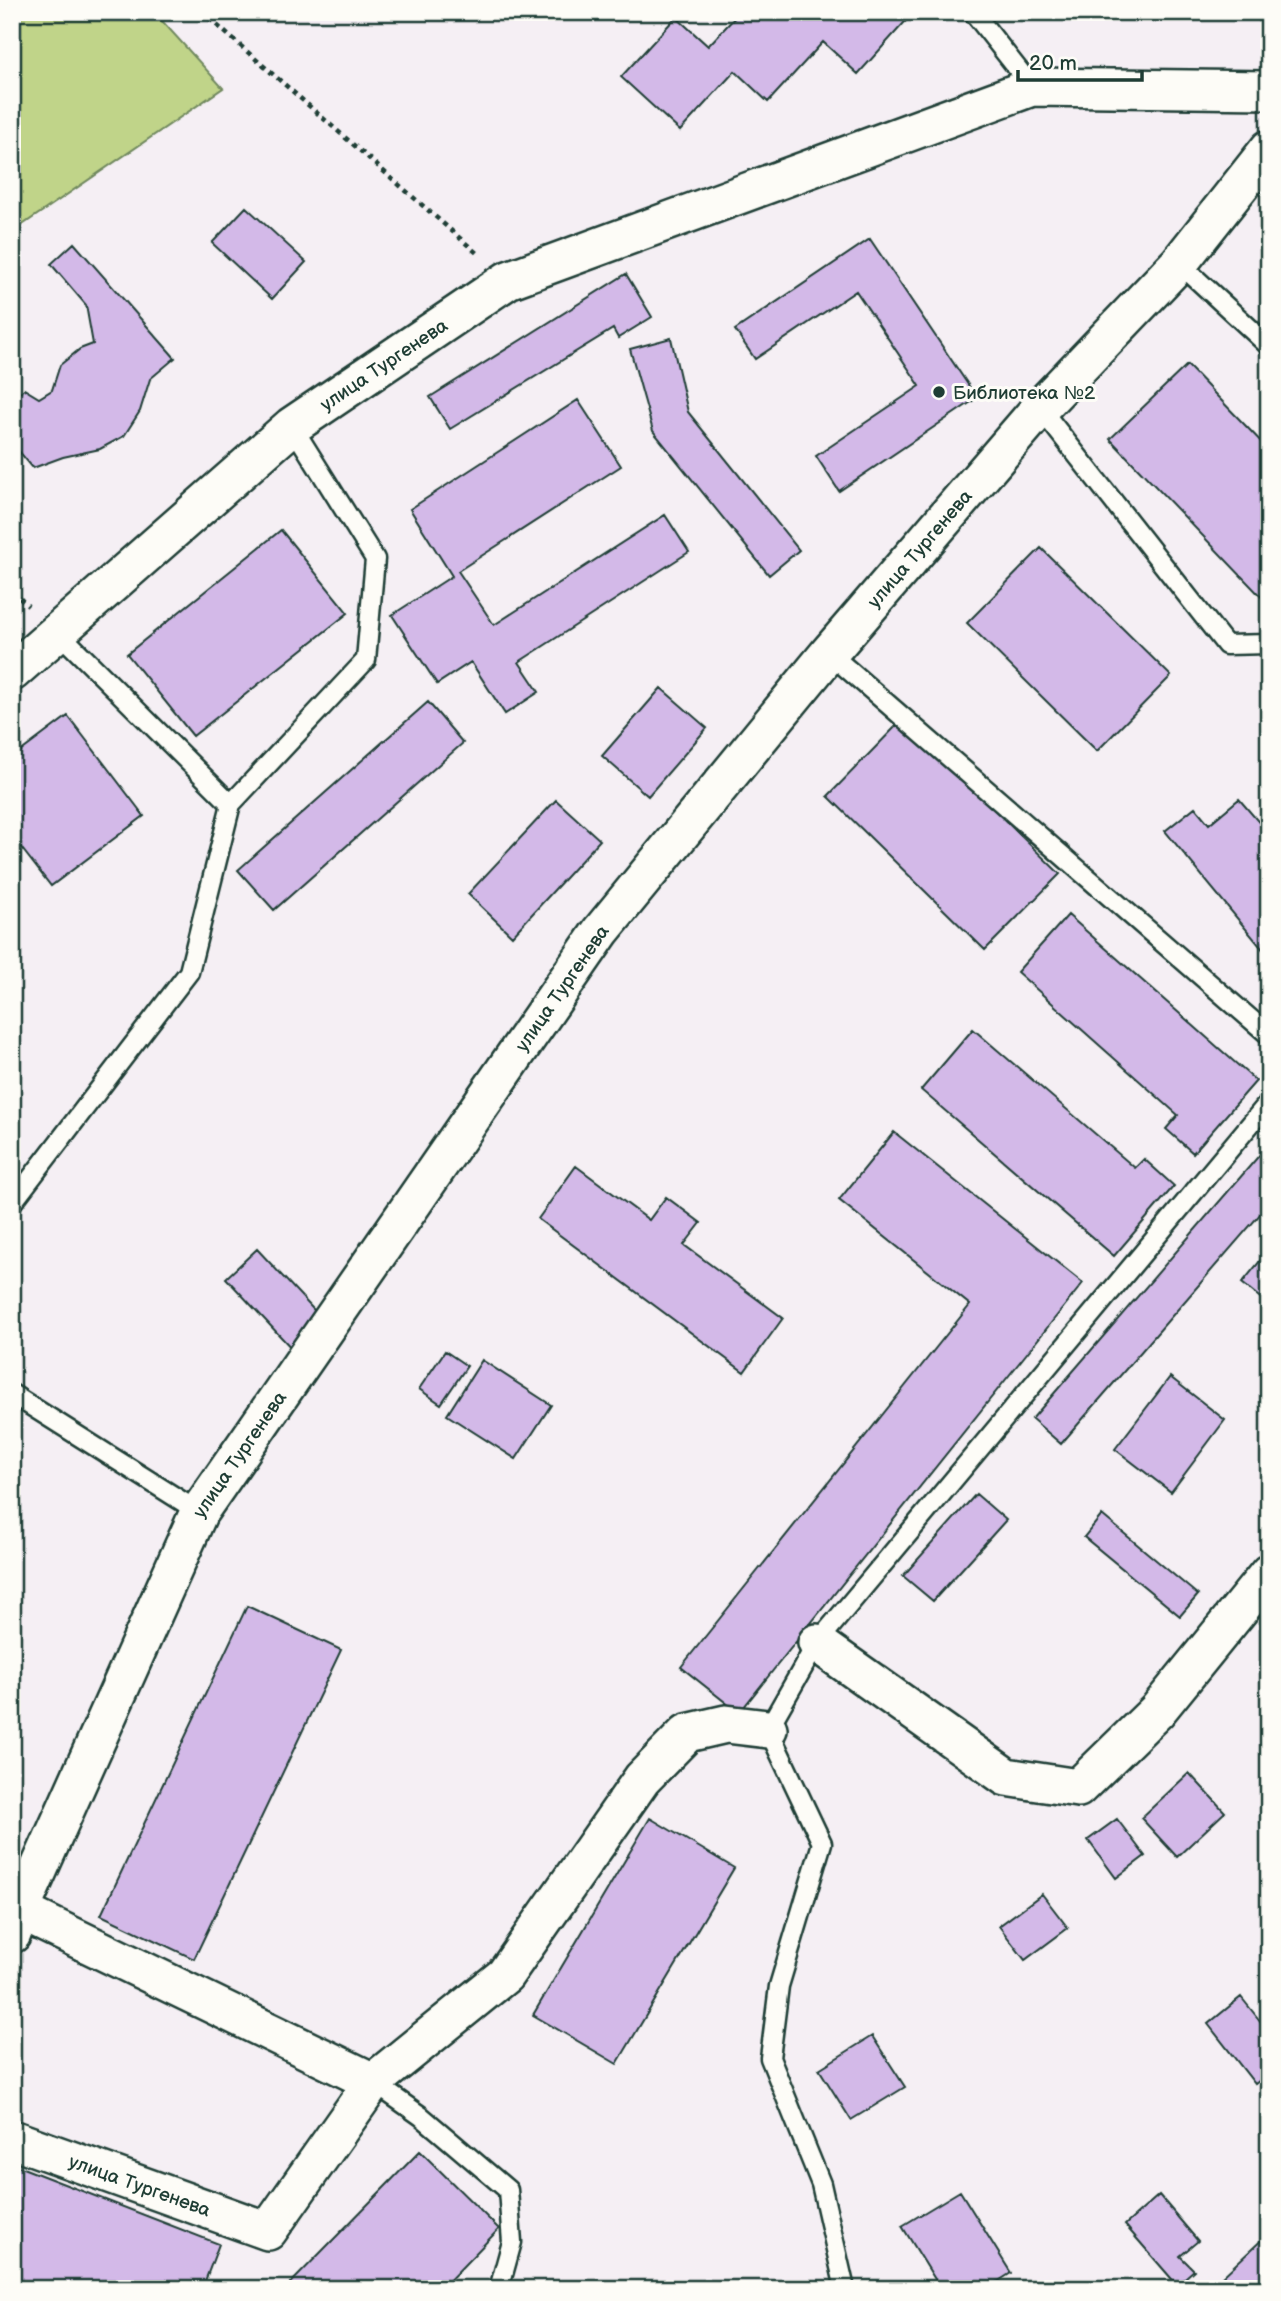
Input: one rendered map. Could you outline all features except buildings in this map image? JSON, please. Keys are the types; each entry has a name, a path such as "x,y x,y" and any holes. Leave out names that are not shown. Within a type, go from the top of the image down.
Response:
{"street":[{"name":"улица Тургенева","path":"12,672 292,426 508,280 1032,87 1269,90"},
{"name":"улица Тургенева","path":"15,1917 199,1512 601,930 829,653 1040,408 1179,262 1269,149"},
{"path":"817,1643 1006,1777 1078,1788 1157,1712 1269,1573"},
{"path":"15,1917 373,2081 505,1975 642,1779 687,1733 726,1724 768,1728"},
{"name":"улица Тургенева","path":"12,2139 268,2231 373,2081"}],"lane":[{"path":"973,12 1032,87"},
{"path":"1179,262 1269,346"},
{"path":"1040,408 1226,645 1269,644"},
{"path":"12,1203 189,972 231,804 366,660 375,559 292,426"},
{"path":"58,632 231,804"},
{"path":"829,653 1269,1035"},
{"path":"845,2289 821,2184 770,2058 779,1986 822,1843 768,1728 817,1643 1269,1102"},
{"path":"12,1394 199,1512"},
{"path":"373,2081 421,2116 508,2190 512,2242 499,2289"}],"path":[{"path":"202,12 508,280"}],"green space":[{"path":"12,12 154,12 223,88 12,232"}],"place":[{"name":"Библиотека №2","path":"939,392"}]}
